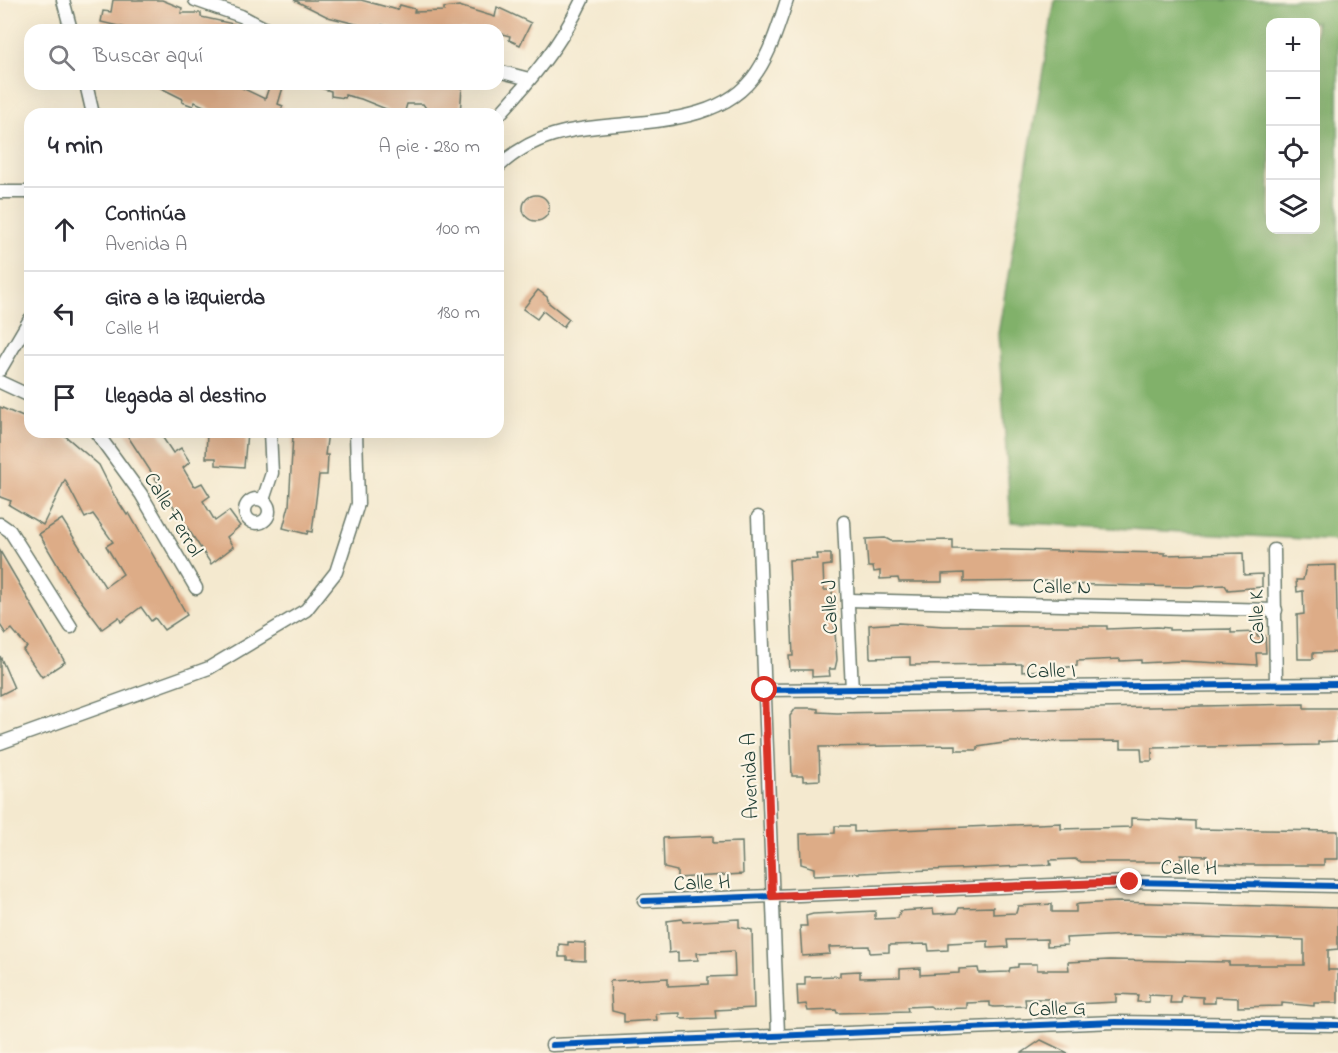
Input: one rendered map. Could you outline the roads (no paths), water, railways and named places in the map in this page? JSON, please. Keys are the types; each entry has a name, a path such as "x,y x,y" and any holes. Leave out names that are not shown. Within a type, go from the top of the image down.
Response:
{"street":[{"path":"63,0 69,24"},
{"path":"195,0 241,16 256,24"},
{"path":"504,109 570,27 582,0"},
{"path":"504,161 512,154 552,135 600,126 692,116 738,93 757,72 787,0"},
{"path":"504,73 529,80"},
{"path":"87,90 92,108"},
{"path":"0,192 24,192"},
{"path":"0,370 24,329"},
{"path":"0,382 24,393"},
{"name":"Calle Ferrol","path":"100,438 141,494 196,588"},
{"path":"263,500 272,473 270,438"},
{"path":"0,743 209,668 306,610 336,572 358,504 356,438"},
{"name":"Avenida A","path":"758,517 778,1034"},
{"name":"Calle J","path":"844,522 852,690"},
{"path":"0,524 10,531 71,627"},
{"name":"Calle K","path":"1275,550 1276,684"},
{"name":"Calle N","path":"848,600 1276,610"},
{"name":"Calle I","path":"765,690 1338,684"},
{"name":"Calle H","path":"644,901 1130,882 1338,886"},
{"name":"Calle G","path":"552,1045 1115,1022 1338,1025"}]}
